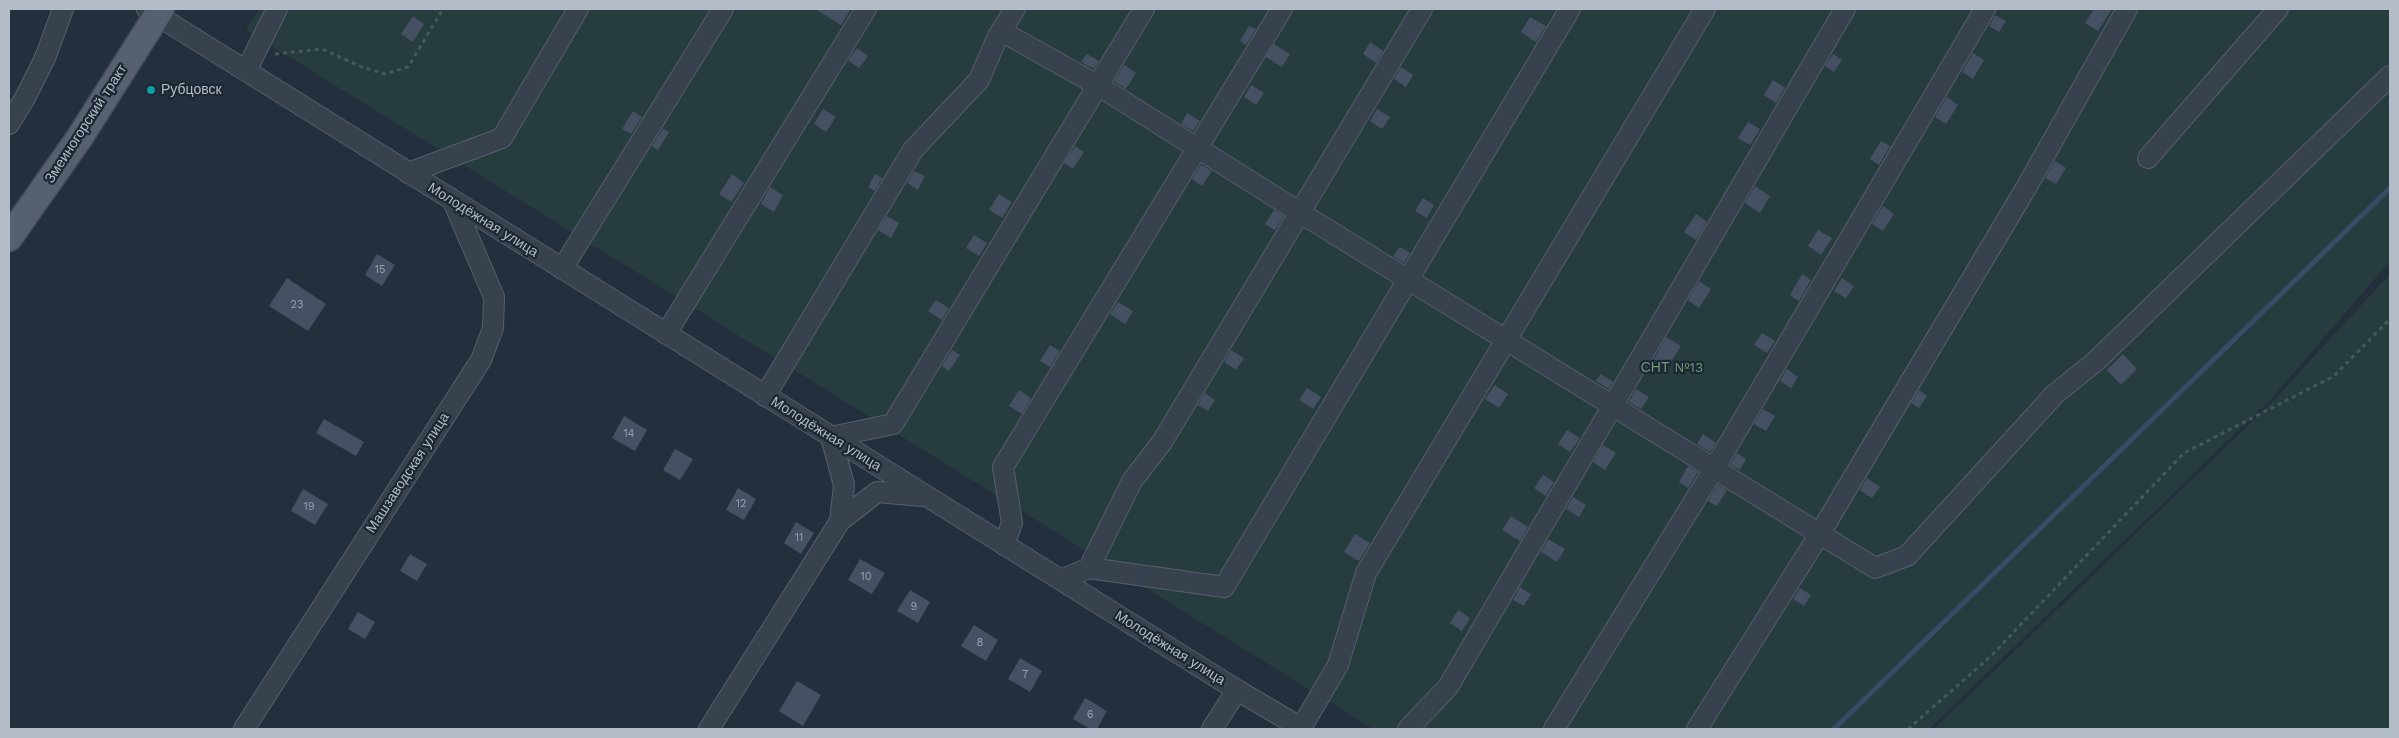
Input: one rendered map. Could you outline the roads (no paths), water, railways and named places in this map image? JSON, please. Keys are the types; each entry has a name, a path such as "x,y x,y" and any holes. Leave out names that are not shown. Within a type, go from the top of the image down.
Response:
{"main road":[{"name":"Змеиногорский тракт","path":"9,238 80,137 155,11"}],"street":[{"path":"9,124 26,98 63,9"},
{"path":"251,61 276,9"},
{"path":"408,173 502,138 578,9"},
{"path":"562,269 723,9"},
{"path":"666,334 866,9"},
{"path":"765,396 913,150 979,80 1001,31 1015,9"},
{"path":"840,521 844,485 831,437 892,424 1099,86 1144,9"},
{"path":"1004,545 1012,523 1003,467 1282,9"},
{"path":"1090,568 1132,481 1162,442 1422,9"},
{"path":"1061,580 1090,568 1224,587 1570,9"},
{"path":"1302,729 1338,665 1366,574 1705,9"},
{"path":"1408,729 1448,687 1845,9"},
{"path":"1554,729 1714,469 1985,9"},
{"path":"1697,729 1819,535 2026,188 2127,9"},
{"path":"2148,158 2278,9"},
{"name":"Молодёжная улица","path":"155,11 350,137 1302,729"},
{"path":"1001,31 1099,86 1819,535 1875,568 1907,556 2055,394 2096,361 2390,76"},
{"name":"Машзаводская улица","path":"244,729 480,360 490,336 493,328 494,297 453,201"},
{"path":"709,729 840,521 878,492 927,497"},
{"path":"1212,729 1237,690"}],"waterway":[{"path":"1834,729 2390,188"}],"place":[{"name":"Рубцовск","path":"151,90"}],"park label":[{"name":"СНТ №13","path":"1672,368"}]}
